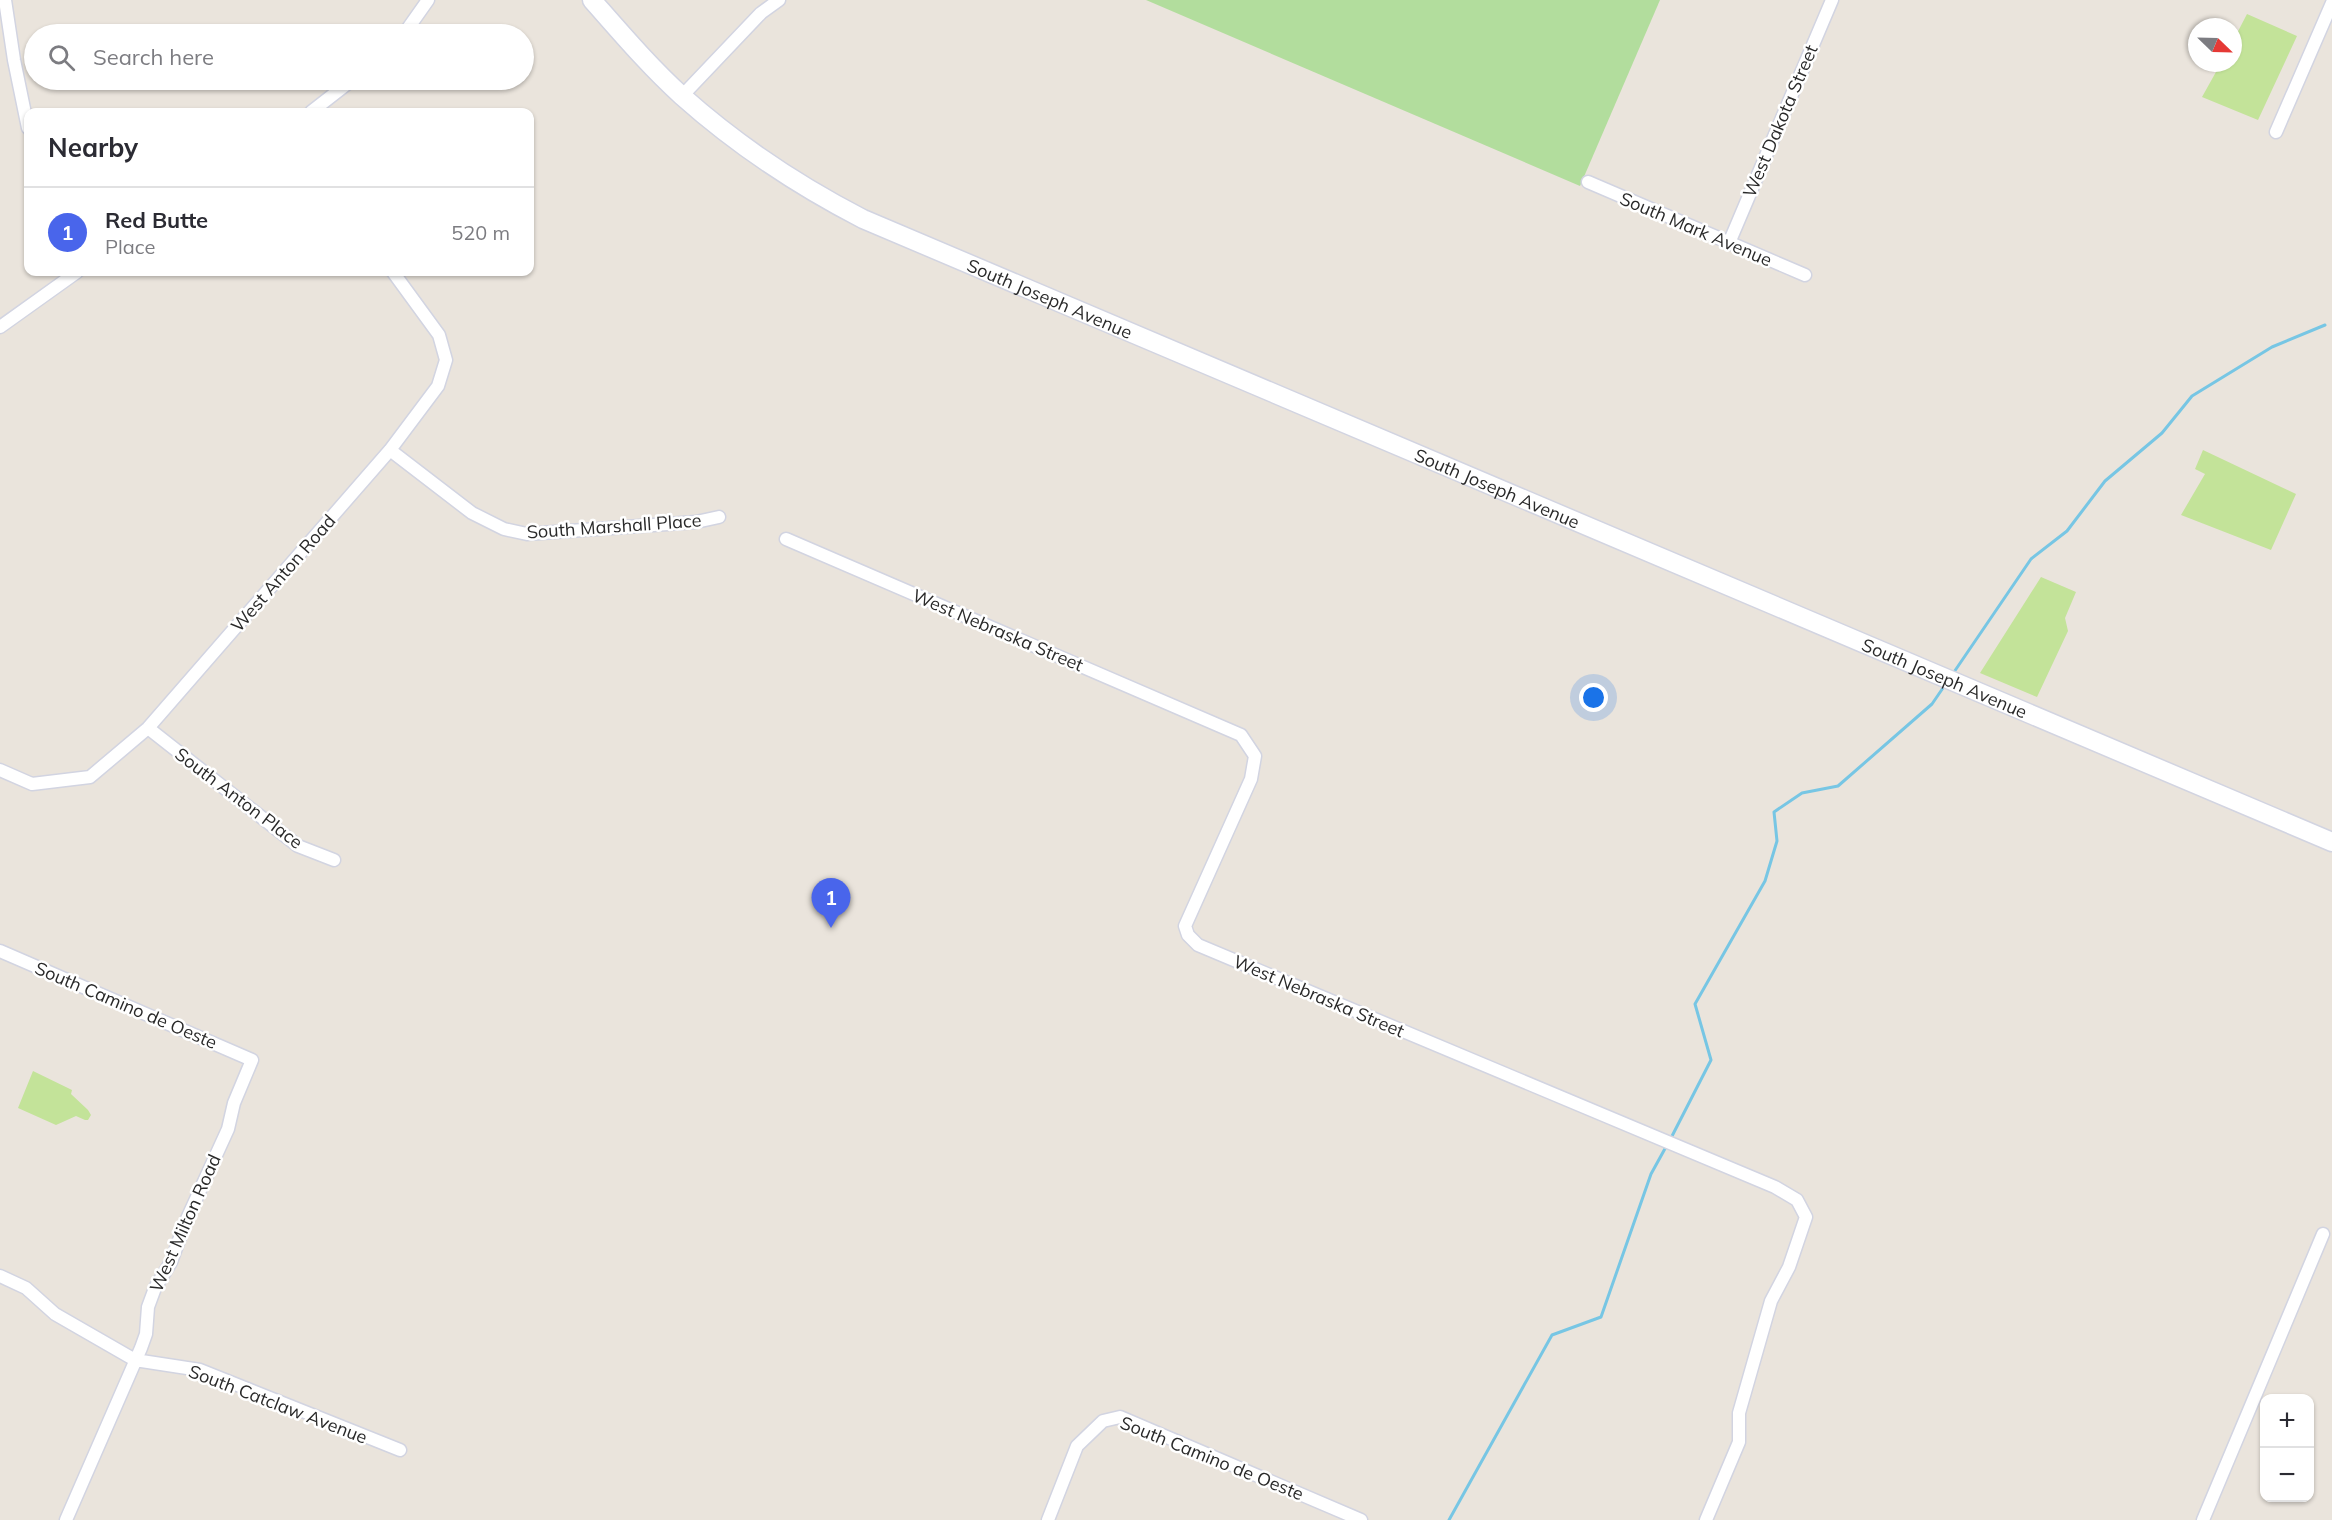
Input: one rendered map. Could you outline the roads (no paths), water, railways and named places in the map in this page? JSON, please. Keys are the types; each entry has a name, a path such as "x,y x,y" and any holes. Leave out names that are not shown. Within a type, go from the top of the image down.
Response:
{"main road":[{"name":"South Joseph Avenue","path":"592,0 682,96 747,149 800,185 863,219 2332,842"}],"street":[{"path":"5,0 24,109"},
{"path":"411,24 428,0"},
{"path":"682,96 761,13 779,0"},
{"name":"West Dakota Street","path":"1729,243 1832,0"},
{"path":"2276,132 2332,3"},
{"path":"0,62 14,60"},
{"path":"316,108 339,90"},
{"name":"South Mark Avenue","path":"1588,182 1805,275"},
{"path":"0,327 68,276"},
{"name":"West Anton Road","path":"0,770 32,784 90,777 148,728 390,450 438,386 446,360 439,334 396,276"},
{"name":"South Marshall Place","path":"390,450 472,513 504,529 527,534 696,522 719,517"},
{"name":"West Nebraska Street","path":"786,539 1241,735 1255,756 1251,779 1185,926 1188,935 1198,945 1775,1187 1797,1200 1806,1217 1789,1267 1771,1301 1739,1413 1739,1442 1706,1520"},
{"name":"South Anton Place","path":"148,728 298,846 334,860"},
{"name":"South Camino de Oeste","path":"0,951 252,1060"},
{"name":"West Milton Road","path":"66,1520 146,1334 148,1307 155,1288 171,1262 186,1221 228,1129 234,1103 252,1060"},
{"path":"2204,1520 2323,1234"},
{"name":"South Catclaw Avenue","path":"0,1276 26,1288 56,1314 135,1360 200,1370 400,1450"},
{"name":"South Camino de Oeste","path":"1048,1520 1077,1446 1103,1421 1120,1417 1361,1520"}],"waterway":[{"path":"1952,675 2031,559 2067,531 2105,481 2162,433 2192,396 2272,347 2325,325"},
{"path":"1670,1140 1711,1060 1695,1004 1765,881 1777,841 1774,812 1802,793 1838,786 1932,704 1945,685"},
{"path":"1449,1520 1552,1335 1601,1317 1651,1174 1667,1145"}],"place":[{"name":"Red Butte","path":"831,928"}]}
